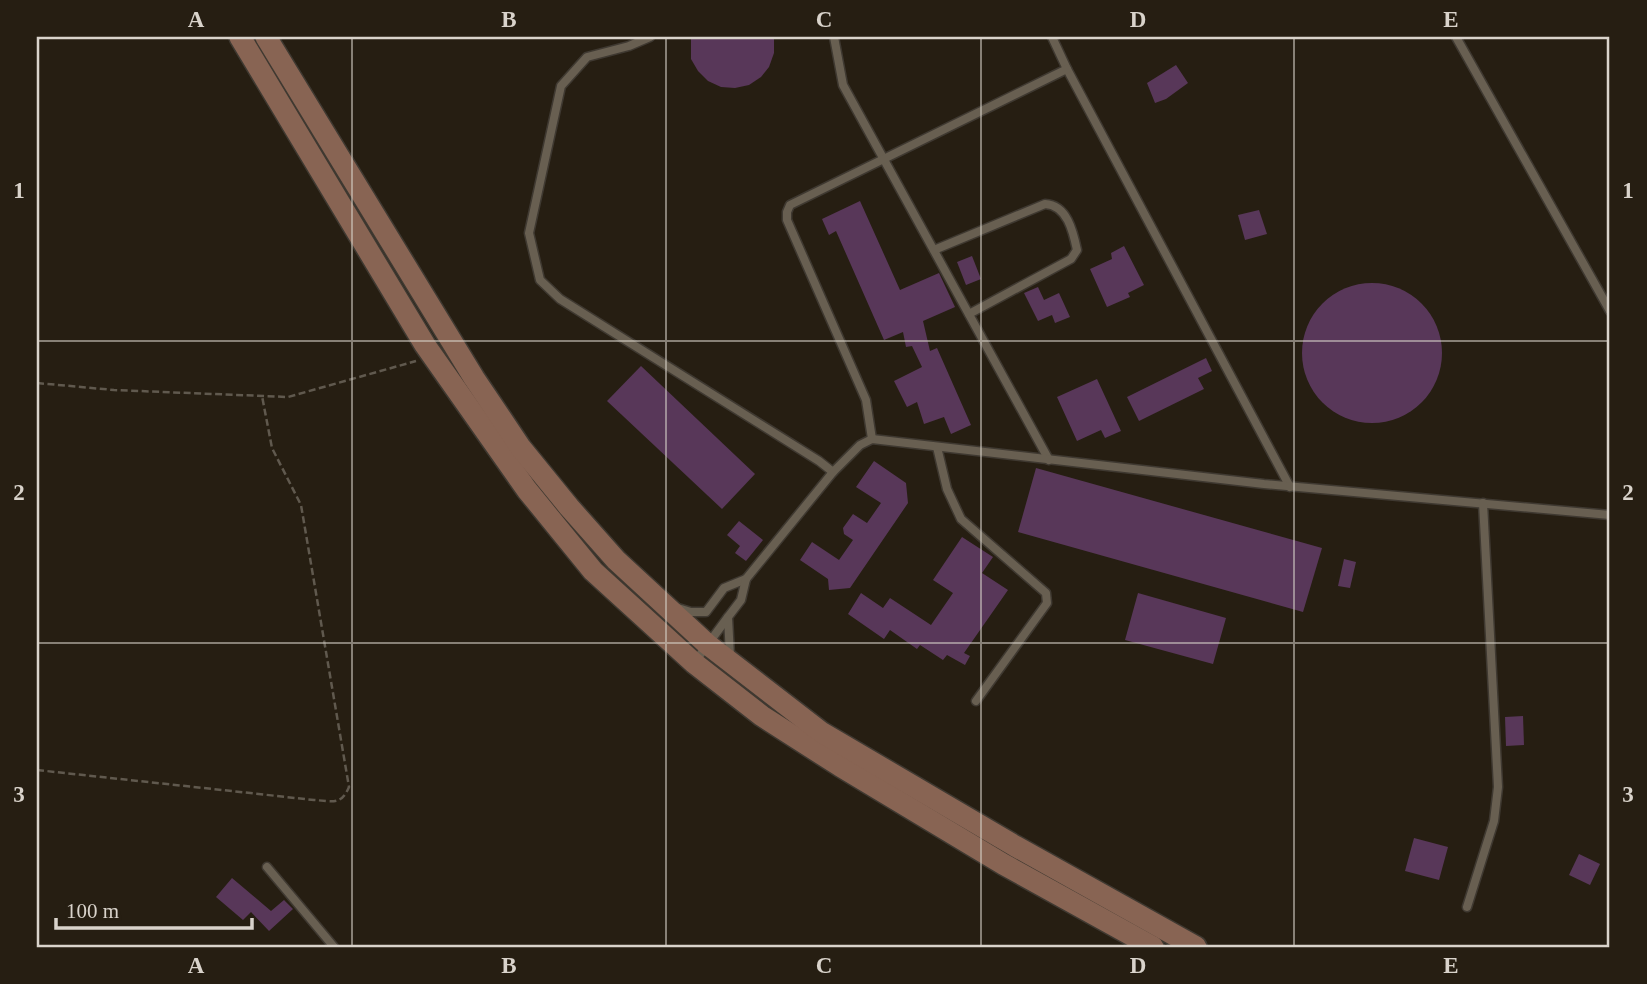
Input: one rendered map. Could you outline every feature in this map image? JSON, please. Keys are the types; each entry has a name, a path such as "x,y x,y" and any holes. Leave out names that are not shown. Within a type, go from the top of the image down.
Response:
{"main road":[{"path":"240,37 433,356 527,490 593,571 694,663 773,723 840,766 1009,855 1196,947"},
{"path":"266,37 474,379 521,448 592,534 707,644 821,732 1153,947"}],"lane":[{"path":"649,37 629,46 587,57 561,86 529,233 540,280 560,299 833,472"},
{"path":"834,37 843,85 1049,460"},
{"path":"1052,37 1290,487"},
{"path":"1456,37 1610,311"},
{"path":"872,439 866,400 787,220 790,205 1067,69"},
{"path":"934,250 1045,204 1055,204 1063,211 1077,250 1071,259 969,314"},
{"path":"694,663 741,600 746,579 833,472 860,445 872,439 1290,487 1610,515"},
{"path":"937,447 947,489 961,519 1046,593 1047,603 976,701"},
{"path":"1467,907 1494,821 1498,787 1483,503"},
{"path":"677,647 724,588 746,579"},
{"path":"654,596 691,612 706,611"},
{"path":"728,617 731,662"},
{"path":"267,867 334,947"}],"path":[{"path":"37,383 114,390 288,397 433,356"},
{"path":"37,770 314,800 337,801 345,797 349,787 301,505 272,448 262,396"}],"building":[{"path":"691,37 774,37 774,53 769,67 749,85 721,87 708,81 698,71 691,59"},
{"path":"1176,65 1188,83 1166,99 1155,103 1147,83"},
{"path":"860,201 900,290 939,273 955,307 923,321 930,351 937,348 971,425 951,434 944,417 924,424 917,402 907,407 894,381 922,367 912,346 906,347 903,332 884,340 836,231 829,235 822,219"},
{"path":"1259,210 1267,234 1245,240 1238,215"},
{"path":"1124,246 1144,285 1128,293 1130,297 1107,307 1090,269 1112,259 1111,253"},
{"path":"972,256 981,279 966,285 957,262"},
{"path":"1372,283 1399,288 1421,304 1437,326 1442,353 1437,380 1421,402 1399,418 1372,423 1345,418 1323,402 1307,380 1302,353 1307,326 1323,304 1345,288"},
{"path":"1038,287 1044,300 1059,293 1070,317 1055,323 1052,315 1038,321 1024,293"},
{"path":"1206,358 1212,371 1198,378 1204,389 1139,421 1127,397"},
{"path":"641,366 755,474 722,509 607,401"},
{"path":"1097,379 1121,431 1105,438 1101,430 1077,441 1057,397"},
{"path":"874,461 906,483 908,503 850,588 829,590 828,579 800,560 812,542 839,560 853,540 844,534 843,528 853,514 867,523 881,503 856,487"},
{"path":"1036,468 1322,548 1303,612 1018,532"},
{"path":"739,521 763,540 746,561 735,553 740,546 727,535"},
{"path":"962,537 993,557 982,573 1008,590 964,653 970,656 965,665 947,655 943,660 920,645 917,649 890,630 884,639 848,614 861,593 883,608 890,598 931,625 953,593 933,580"},
{"path":"1344,559 1356,562 1350,588 1338,586"},
{"path":"1138,593 1226,618 1213,664 1125,640"},
{"path":"1523,716 1524,745 1506,746 1505,717"},
{"path":"1414,838 1448,847 1439,880 1405,871"},
{"path":"1579,854 1600,864 1590,885 1569,875"},
{"path":"232,878 271,911 284,900 293,909 269,931 251,912 243,920 216,897"}]}
